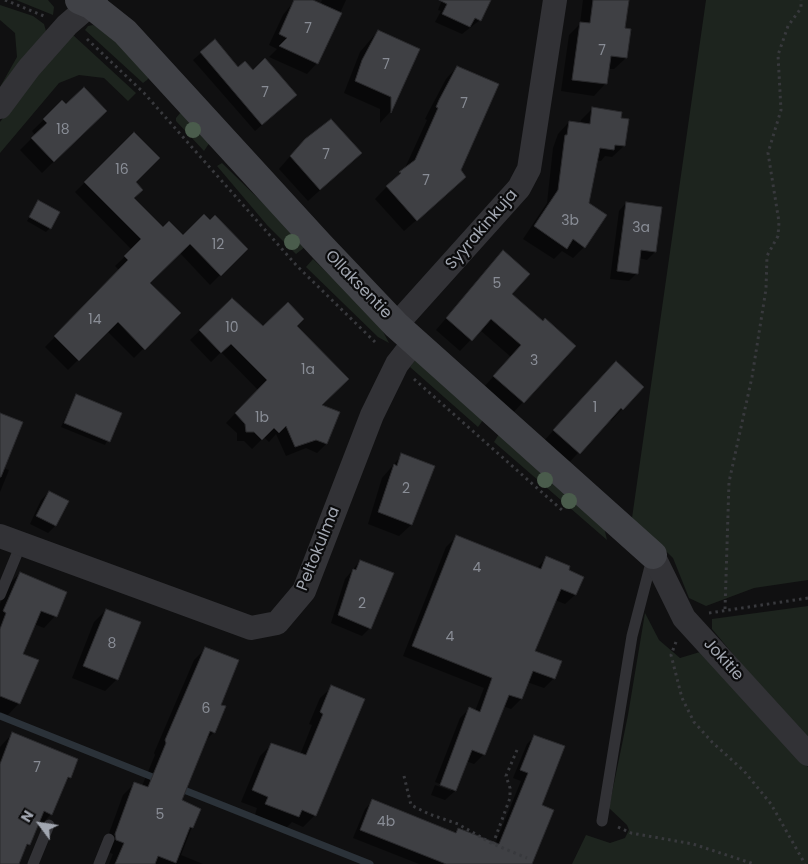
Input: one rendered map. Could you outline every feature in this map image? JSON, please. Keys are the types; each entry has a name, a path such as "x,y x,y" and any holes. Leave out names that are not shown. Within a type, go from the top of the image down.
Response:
{"street":[{"name":"Syyrakinkuja","path":"405,333 519,188 529,169 555,0"},
{"name":"Ollaksentie","path":"89,2 125,32 320,245 405,333 653,555"},
{"path":"0,107 29,68 89,2"},
{"name":"Peltokulma","path":"11,540 251,628 277,623 304,591 372,414 397,364 405,333"},
{"name":"Jokitie","path":"653,555 684,618 808,754"}],"lane":[{"path":"0,595 11,540"},
{"path":"602,821 632,636 653,555"},
{"path":"33,864 49,825"},
{"path":"99,864 109,839"}],"path":[{"path":"725,609 728,482 752,377 766,289 767,256 778,236 779,222 768,153 781,110 778,55 788,26 801,8 801,0"},
{"path":"805,864 771,804 744,772 694,722 682,698 671,655 684,618 725,609 808,598"},
{"path":"493,844 510,798 510,788 506,776 517,750"},
{"path":"404,776 411,805 429,814 458,824 493,844 527,858"},
{"path":"602,821 631,833 693,844 754,864"}],"shaded area":[{"path":"16,0 48,0 54,7 53,15"},
{"path":"706,0 808,0 808,580 754,588 706,606 689,598 673,558 632,518"},
{"path":"0,5 33,16 44,24 46,31 0,95 0,87 17,57 15,33 0,20"},
{"path":"93,25 103,30 151,75 147,80 143,83 85,30 88,26"},
{"path":"73,35 136,93 128,101 104,78 79,75 59,83 0,153 0,122 28,83"},
{"path":"181,112 210,142 204,151 176,121"},
{"path":"222,163 305,247 296,254 267,225 217,166"},
{"path":"313,259 378,322 389,343 378,337 306,267"},
{"path":"415,360 483,420 478,427 410,367"},
{"path":"499,434 603,523 607,540 494,442"},
{"path":"808,606 808,744 712,629 712,619"},
{"path":"645,613 659,640 680,658 700,652 808,767 808,864 572,864 586,835 610,843 625,838 629,830 627,825 609,808 628,715"}],"building":[{"path":"294,0 313,0 342,13 318,64 279,46 287,38 279,34"},
{"path":"439,0 491,0 481,21 475,18 470,27 442,14 447,4"},
{"path":"593,0 629,0 625,28 631,29 627,58 611,56 607,84 572,80 580,22 590,23"},
{"path":"378,30 420,49 391,113 391,97 355,81 362,60"},
{"path":"215,39 238,67 245,61 253,70 265,58 297,95 262,125 200,52"},
{"path":"457,66 499,84 461,170 466,177 417,221 386,186 401,173 399,172 415,160 438,108 436,107 439,100"},
{"path":"84,87 107,111 54,162 31,138 47,123 43,119 62,100 66,104"},
{"path":"592,107 622,112 621,118 629,119 625,146 615,145 614,150 600,148 589,203 607,215 585,248 573,239 567,249 534,226 558,190 565,135 567,135 569,121 590,124"},
{"path":"331,119 362,153 320,190 290,156 305,139"},
{"path":"134,132 160,158 136,182 143,190 134,198 163,227 169,221 183,235 204,214 210,220 215,215 248,249 221,276 190,244 150,283 181,313 145,350 118,322 79,361 54,336 128,260 124,256 141,239 84,182"},
{"path":"38,200 60,212 51,229 29,217"},
{"path":"626,202 662,207 656,252 641,250 638,274 617,271"},
{"path":"503,250 530,274 512,294 543,321 545,318 576,346 524,403 493,376 521,345 491,319 472,341 446,318"},
{"path":"232,298 263,326 288,302 304,319 297,326 349,379 322,405 340,412 327,444 316,440 295,447 286,426 279,433 274,428 262,440 254,432 246,432 245,424 235,413 267,380 231,344 221,353 199,330"},
{"path":"616,361 644,387 623,410 621,408 580,454 553,430"},
{"path":"76,394 122,413 110,442 64,423"},
{"path":"0,413 23,422 1,477 0,477"},
{"path":"401,453 435,466 412,525 378,512 394,464 397,466"},
{"path":"49,491 69,501 56,526 36,516"},
{"path":"456,535 541,569 546,556 570,566 569,570 584,577 576,595 561,589 535,651 562,661 555,679 533,671 522,699 509,695 485,755 472,750 456,791 440,785 469,707 480,712 492,678 412,646"},
{"path":"360,560 394,573 371,629 338,615 353,569 356,570"},
{"path":"20,572 67,592 57,617 41,611 23,654 39,660 20,704 0,696 0,629 6,613 3,611"},
{"path":"106,609 141,622 118,680 83,666"},
{"path":"205,647 239,660 221,705 226,706 215,733 210,731 182,800 201,809 193,828 190,827 176,863 158,856 155,864 115,864 124,843 116,840 115,834 134,782 148,787 166,743 165,740"},
{"path":"331,685 365,699 316,816 302,810 299,817 265,804 268,797 252,790 271,743 306,755 323,714 320,712"},
{"path":"12,732 78,759 71,778 68,777 52,815 44,811 30,845 27,844 19,864 0,864 0,764"},
{"path":"534,735 565,746 542,805 554,810 532,864 446,864 360,830 372,799 456,833 458,828 499,844 528,773 520,770"}],"waterway":[{"path":"0,716 160,780"},
{"path":"179,788 370,864"}]}
